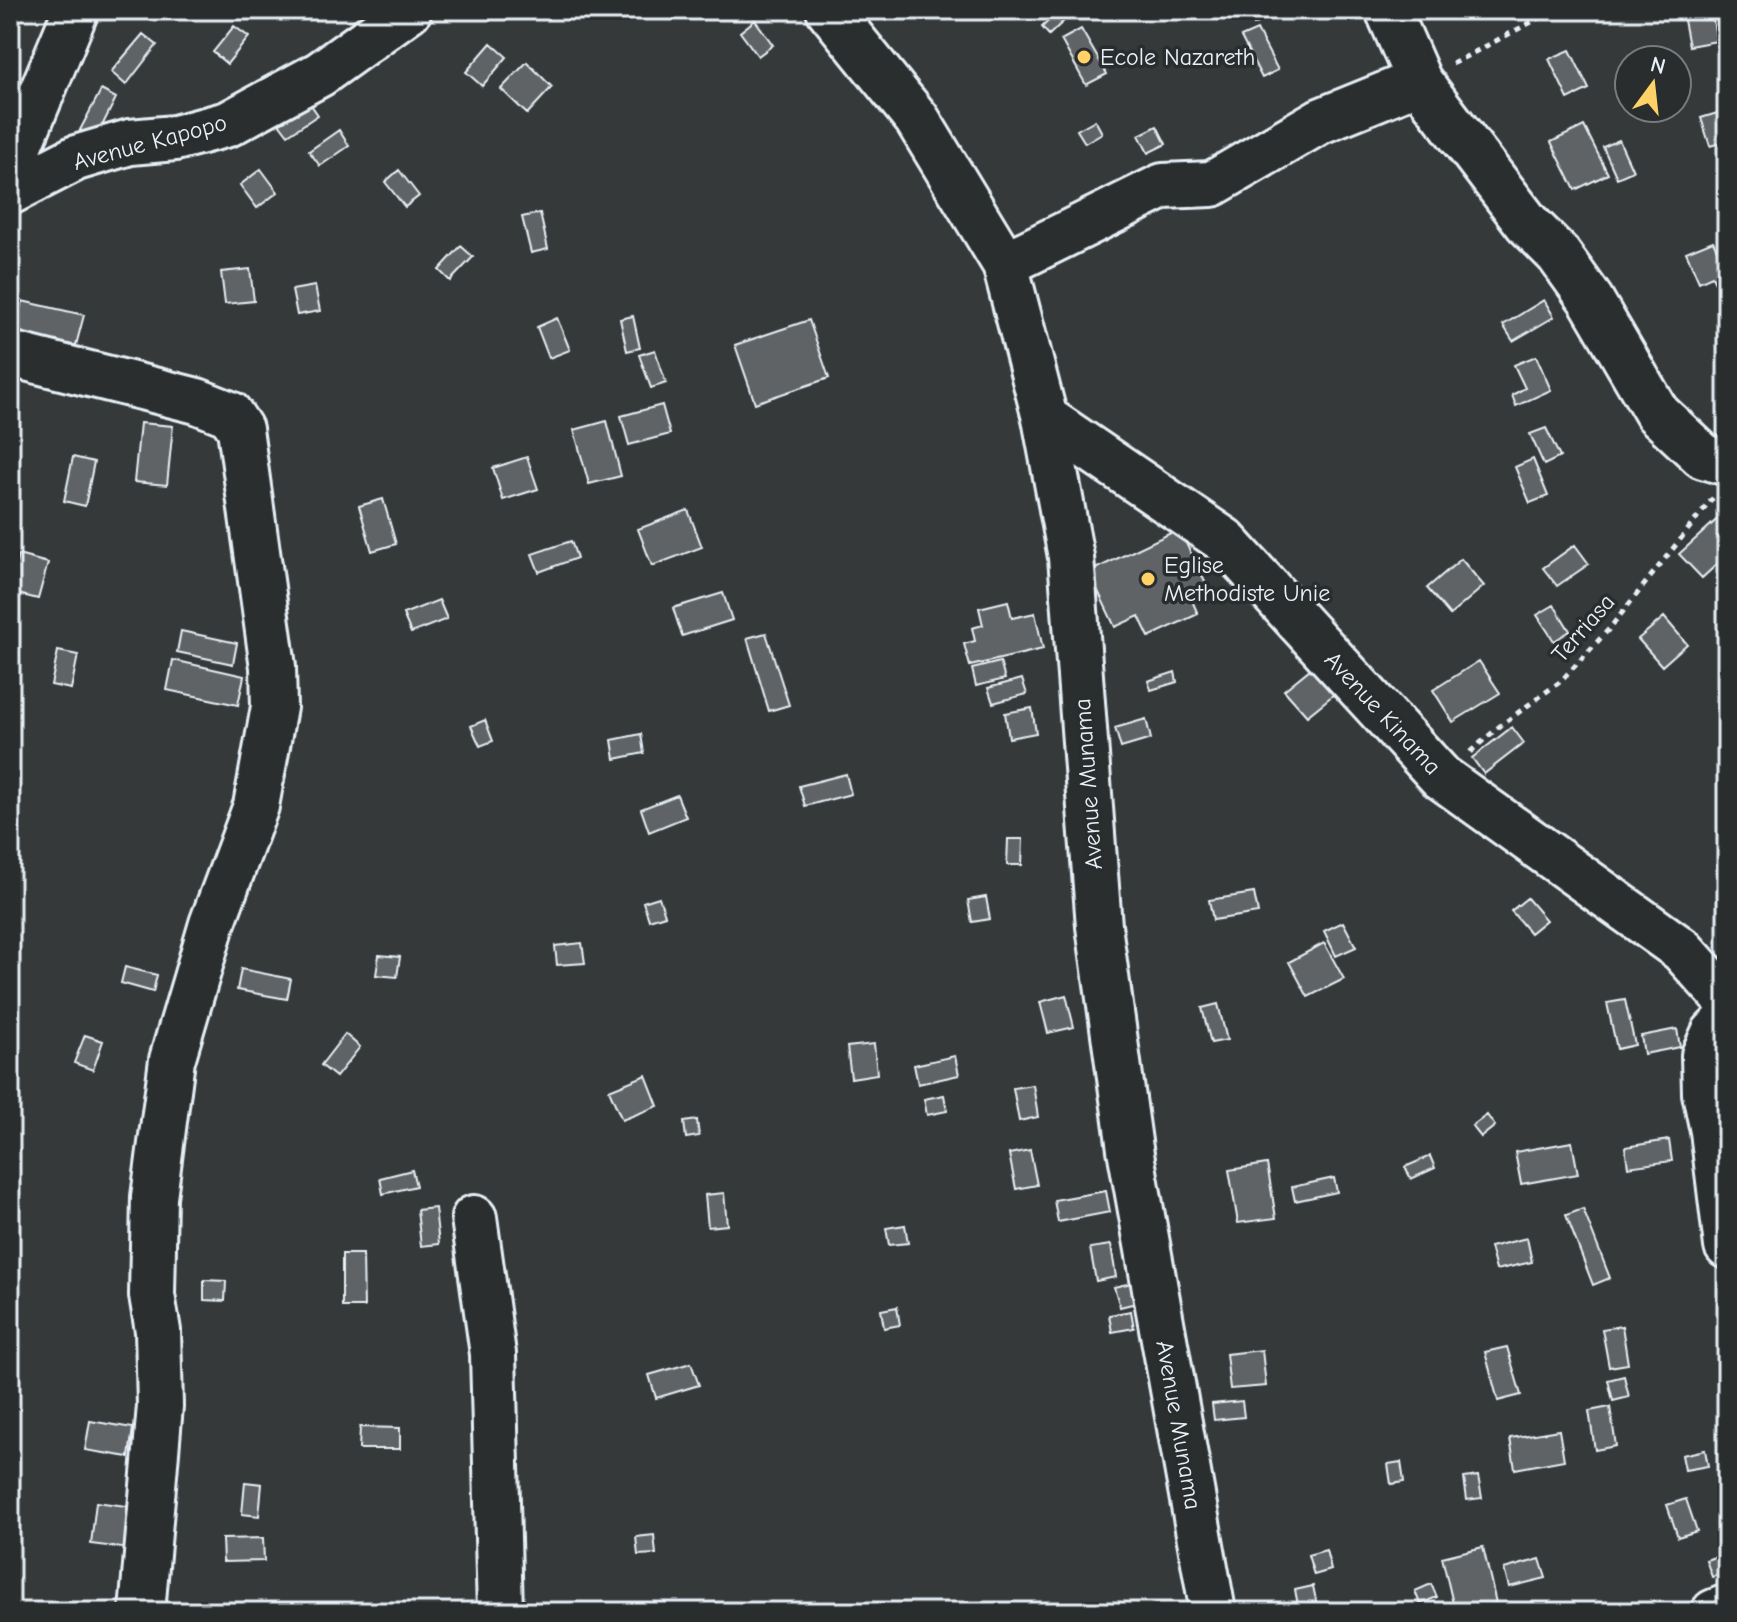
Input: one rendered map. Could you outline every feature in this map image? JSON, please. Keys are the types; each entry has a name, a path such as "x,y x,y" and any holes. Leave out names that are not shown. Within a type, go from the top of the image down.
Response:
{"street":[{"path":"10,169 76,10"},
{"name":"Avenue Kapopo","path":"10,192 76,158 130,142 175,138 228,124 320,74 409,10"},
{"name":"Avenue Munama","path":"829,10 917,119 1005,264 1045,418 1071,557 1099,926 1128,1135 1213,1612"},
{"path":"1388,10 1419,81 1527,223 1558,254 1591,300 1657,413 1724,475"},
{"path":"1005,264 1163,186 1212,184 1320,121 1419,81"},
{"path":"10,354 197,401 230,414 240,429 273,667 274,707 256,806 212,924 172,1060 154,1197 152,1295 158,1331 160,1406 142,1612"},
{"name":"Avenue Kinama","path":"1045,418 1224,540 1441,777 1682,950 1727,1000"},
{"path":"1727,1020 1714,1033 1704,1055 1704,1081 1727,1246"},
{"path":"474,1218 493,1354 500,1612"},
{"path":"1714,1612 1727,1607"}],"path":[{"path":"1419,81 1543,16"},
{"name":"Terriasa","path":"1441,777 1500,726 1561,681 1610,628 1724,475"}],"building":[{"path":"1246,10 1285,10 1254,25"},
{"path":"1682,10 1711,10 1717,41 1689,44"},
{"path":"1059,11 1066,19 1049,35 1042,27"},
{"path":"755,20 773,45 758,56 740,32"},
{"path":"234,26 249,37 227,64 213,52"},
{"name":"Ecole Nazareth","path":"1081,29 1107,74 1086,85 1061,40"},
{"path":"1257,30 1278,70 1262,78 1241,37"},
{"path":"143,34 157,45 126,85 111,72"},
{"path":"491,43 507,57 482,86 466,72"},
{"path":"1570,50 1589,89 1568,99 1549,59"},
{"path":"527,62 552,87 527,114 501,89"},
{"path":"101,90 116,98 96,138 80,130"},
{"path":"305,96 318,115 288,135 275,118"},
{"path":"1727,110 1727,141 1710,146 1701,118"},
{"path":"1095,120 1102,133 1085,143 1077,130"},
{"path":"1157,126 1166,144 1148,153 1139,135"},
{"path":"1584,126 1608,174 1575,190 1551,142"},
{"path":"339,130 349,146 320,166 309,151"},
{"path":"1619,140 1633,171 1617,178 1603,147"},
{"path":"261,169 278,192 257,208 240,185"},
{"path":"399,170 419,196 405,207 385,182"},
{"path":"540,213 548,249 531,253 522,217"},
{"path":"1713,241 1727,271 1727,286 1718,288 1712,276 1699,282 1686,252"},
{"path":"461,246 473,257 450,281 439,270"},
{"path":"250,269 254,301 225,304 221,272"},
{"path":"315,286 320,311 297,315 292,290"},
{"path":"1544,300 1554,317 1513,341 1503,325"},
{"path":"22,301 84,315 75,349 14,334"},
{"path":"633,316 640,348 627,351 620,319"},
{"path":"557,318 570,350 549,358 537,327"},
{"path":"809,320 829,378 755,403 735,345"},
{"path":"655,350 666,383 651,388 639,355"},
{"path":"1536,356 1551,390 1516,406 1512,395 1525,388 1514,365"},
{"path":"662,405 670,434 629,445 621,416"},
{"path":"607,421 621,476 589,484 574,430"},
{"path":"140,423 173,426 167,485 134,482"},
{"path":"1546,428 1560,457 1544,465 1530,434"},
{"path":"73,457 94,462 85,506 64,501"},
{"path":"527,457 538,489 503,500 493,468"},
{"path":"1533,459 1548,496 1530,503 1515,467"},
{"path":"383,499 396,544 372,551 359,506"},
{"path":"688,510 702,547 652,566 638,529"},
{"path":"1723,514 1727,518 1727,555 1702,578 1679,554"},
{"name":"Eglise Methodiste Unie","path":"1179,529 1207,586 1189,594 1198,614 1149,637 1139,616 1115,627 1089,572"},
{"path":"571,541 577,558 539,572 532,554"},
{"path":"1575,545 1589,564 1557,586 1543,568"},
{"path":"18,555 48,563 38,599 10,592"},
{"path":"1461,559 1484,586 1450,615 1427,588"},
{"path":"723,593 732,620 682,636 673,608"},
{"path":"439,600 447,619 411,633 403,614"},
{"path":"1008,601 1012,618 1035,613 1043,649 970,666 964,644 975,641 972,628 983,625 979,608"},
{"path":"1554,605 1570,631 1554,641 1537,615"},
{"path":"1664,617 1687,644 1662,666 1638,639"},
{"path":"181,631 237,643 233,664 177,652"},
{"path":"766,633 789,705 769,711 747,638"},
{"path":"58,651 78,655 71,689 51,685"},
{"path":"173,660 244,676 238,705 167,690"},
{"path":"1479,661 1500,693 1453,722 1433,690"},
{"path":"1000,662 1005,679 976,686 972,669"},
{"path":"1315,665 1338,691 1307,716 1284,690"},
{"path":"1175,672 1177,682 1151,690 1148,681"},
{"path":"1022,679 1027,694 993,703 988,688"},
{"path":"1032,708 1036,733 1009,738 1005,713"},
{"path":"1146,719 1151,739 1121,748 1115,728"},
{"path":"485,720 493,741 480,746 471,726"},
{"path":"1512,727 1524,743 1484,774 1472,758"},
{"path":"641,734 644,753 615,759 612,740"},
{"path":"846,774 851,794 805,806 799,786"},
{"path":"677,795 686,817 649,832 641,809"},
{"path":"1008,839 1023,839 1022,865 1007,865"},
{"path":"1254,893 1258,913 1213,920 1209,900"},
{"path":"659,897 665,915 649,920 643,902"},
{"path":"986,897 990,919 972,922 968,900"},
{"path":"1527,898 1546,920 1530,933 1511,911"},
{"path":"1343,922 1356,947 1336,956 1324,931"},
{"path":"582,943 585,963 557,965 555,946"},
{"path":"1324,943 1344,979 1308,997 1289,962"},
{"path":"379,955 400,957 397,977 376,975"},
{"path":"125,967 157,975 153,992 121,983"},
{"path":"241,969 291,979 287,999 237,990"},
{"path":"1066,995 1074,1027 1048,1033 1040,1002"},
{"path":"1625,1000 1635,1045 1617,1049 1607,1003"},
{"path":"1218,1004 1227,1040 1211,1043 1202,1008"},
{"path":"1677,1029 1680,1047 1644,1054 1641,1036"},
{"path":"345,1034 360,1047 336,1077 321,1065"},
{"path":"85,1035 103,1041 93,1070 74,1063"},
{"path":"874,1044 877,1074 851,1078 847,1047"},
{"path":"955,1056 959,1075 918,1084 914,1065"},
{"path":"646,1075 658,1106 622,1120 609,1090"},
{"path":"1033,1085 1038,1117 1019,1121 1013,1088"},
{"path":"944,1095 947,1111 927,1115 924,1099"},
{"path":"1487,1115 1495,1126 1481,1137 1472,1126"},
{"path":"697,1120 699,1136 686,1138 684,1122"},
{"path":"1669,1140 1672,1161 1628,1167 1625,1147"},
{"path":"1572,1142 1578,1174 1521,1184 1515,1152"},
{"path":"1030,1150 1037,1185 1016,1189 1009,1154"},
{"path":"1430,1156 1435,1168 1411,1179 1405,1167"},
{"path":"1267,1164 1276,1218 1238,1223 1229,1170"},
{"path":"412,1170 416,1186 383,1194 380,1178"},
{"path":"1334,1178 1337,1192 1295,1201 1292,1187"},
{"path":"1106,1191 1110,1212 1058,1222 1054,1200"},
{"path":"724,1193 727,1225 708,1227 705,1195"},
{"path":"435,1208 439,1244 421,1246 417,1210"},
{"path":"1583,1209 1610,1278 1593,1285 1566,1215"},
{"path":"905,1225 908,1243 889,1245 886,1228"},
{"path":"1527,1238 1532,1262 1496,1270 1490,1247"},
{"path":"1111,1245 1116,1277 1096,1281 1090,1248"},
{"path":"342,1254 363,1254 364,1307 342,1307"},
{"path":"204,1280 226,1281 225,1301 204,1300"},
{"path":"1136,1282 1140,1302 1120,1307 1114,1287"},
{"path":"897,1307 900,1325 884,1328 881,1310"},
{"path":"1131,1311 1134,1328 1112,1332 1109,1315"},
{"path":"1622,1326 1628,1364 1609,1367 1602,1329"},
{"path":"1507,1347 1521,1395 1498,1401 1485,1352"},
{"path":"1262,1350 1266,1386 1230,1389 1226,1354"},
{"path":"691,1363 699,1385 656,1398 649,1375"},
{"path":"1624,1376 1629,1397 1613,1401 1608,1380"},
{"path":"1242,1401 1244,1417 1214,1420 1212,1404"},
{"path":"1610,1407 1616,1446 1595,1450 1589,1411"},
{"path":"90,1421 133,1428 129,1457 85,1450"},
{"path":"360,1427 400,1428 400,1449 359,1449"},
{"path":"1559,1430 1564,1460 1515,1469 1510,1438"},
{"path":"1705,1450 1708,1466 1685,1470 1682,1455"},
{"path":"1401,1462 1404,1482 1391,1484 1388,1464"},
{"path":"1478,1476 1482,1498 1467,1500 1464,1478"},
{"path":"245,1482 262,1484 259,1516 242,1514"},
{"path":"1686,1499 1697,1531 1678,1537 1667,1505"},
{"path":"96,1502 142,1508 137,1550 91,1544"},
{"path":"654,1535 656,1554 638,1555 636,1537"},
{"path":"263,1538 264,1561 223,1562 222,1539"},
{"path":"1483,1547 1496,1603 1455,1612 1442,1557"},
{"path":"1326,1550 1331,1570 1314,1575 1308,1555"},
{"path":"1727,1553 1727,1572 1712,1577 1706,1560"},
{"path":"1540,1559 1546,1578 1509,1587 1504,1569"},
{"path":"1431,1584 1437,1597 1420,1604 1415,1591"},
{"path":"1313,1586 1317,1605 1299,1610 1295,1590"}],"place":[{"name":"Ecole Nazareth","path":"1084,57"},
{"name":"Eglise Methodiste Unie","path":"1148,579"}]}
